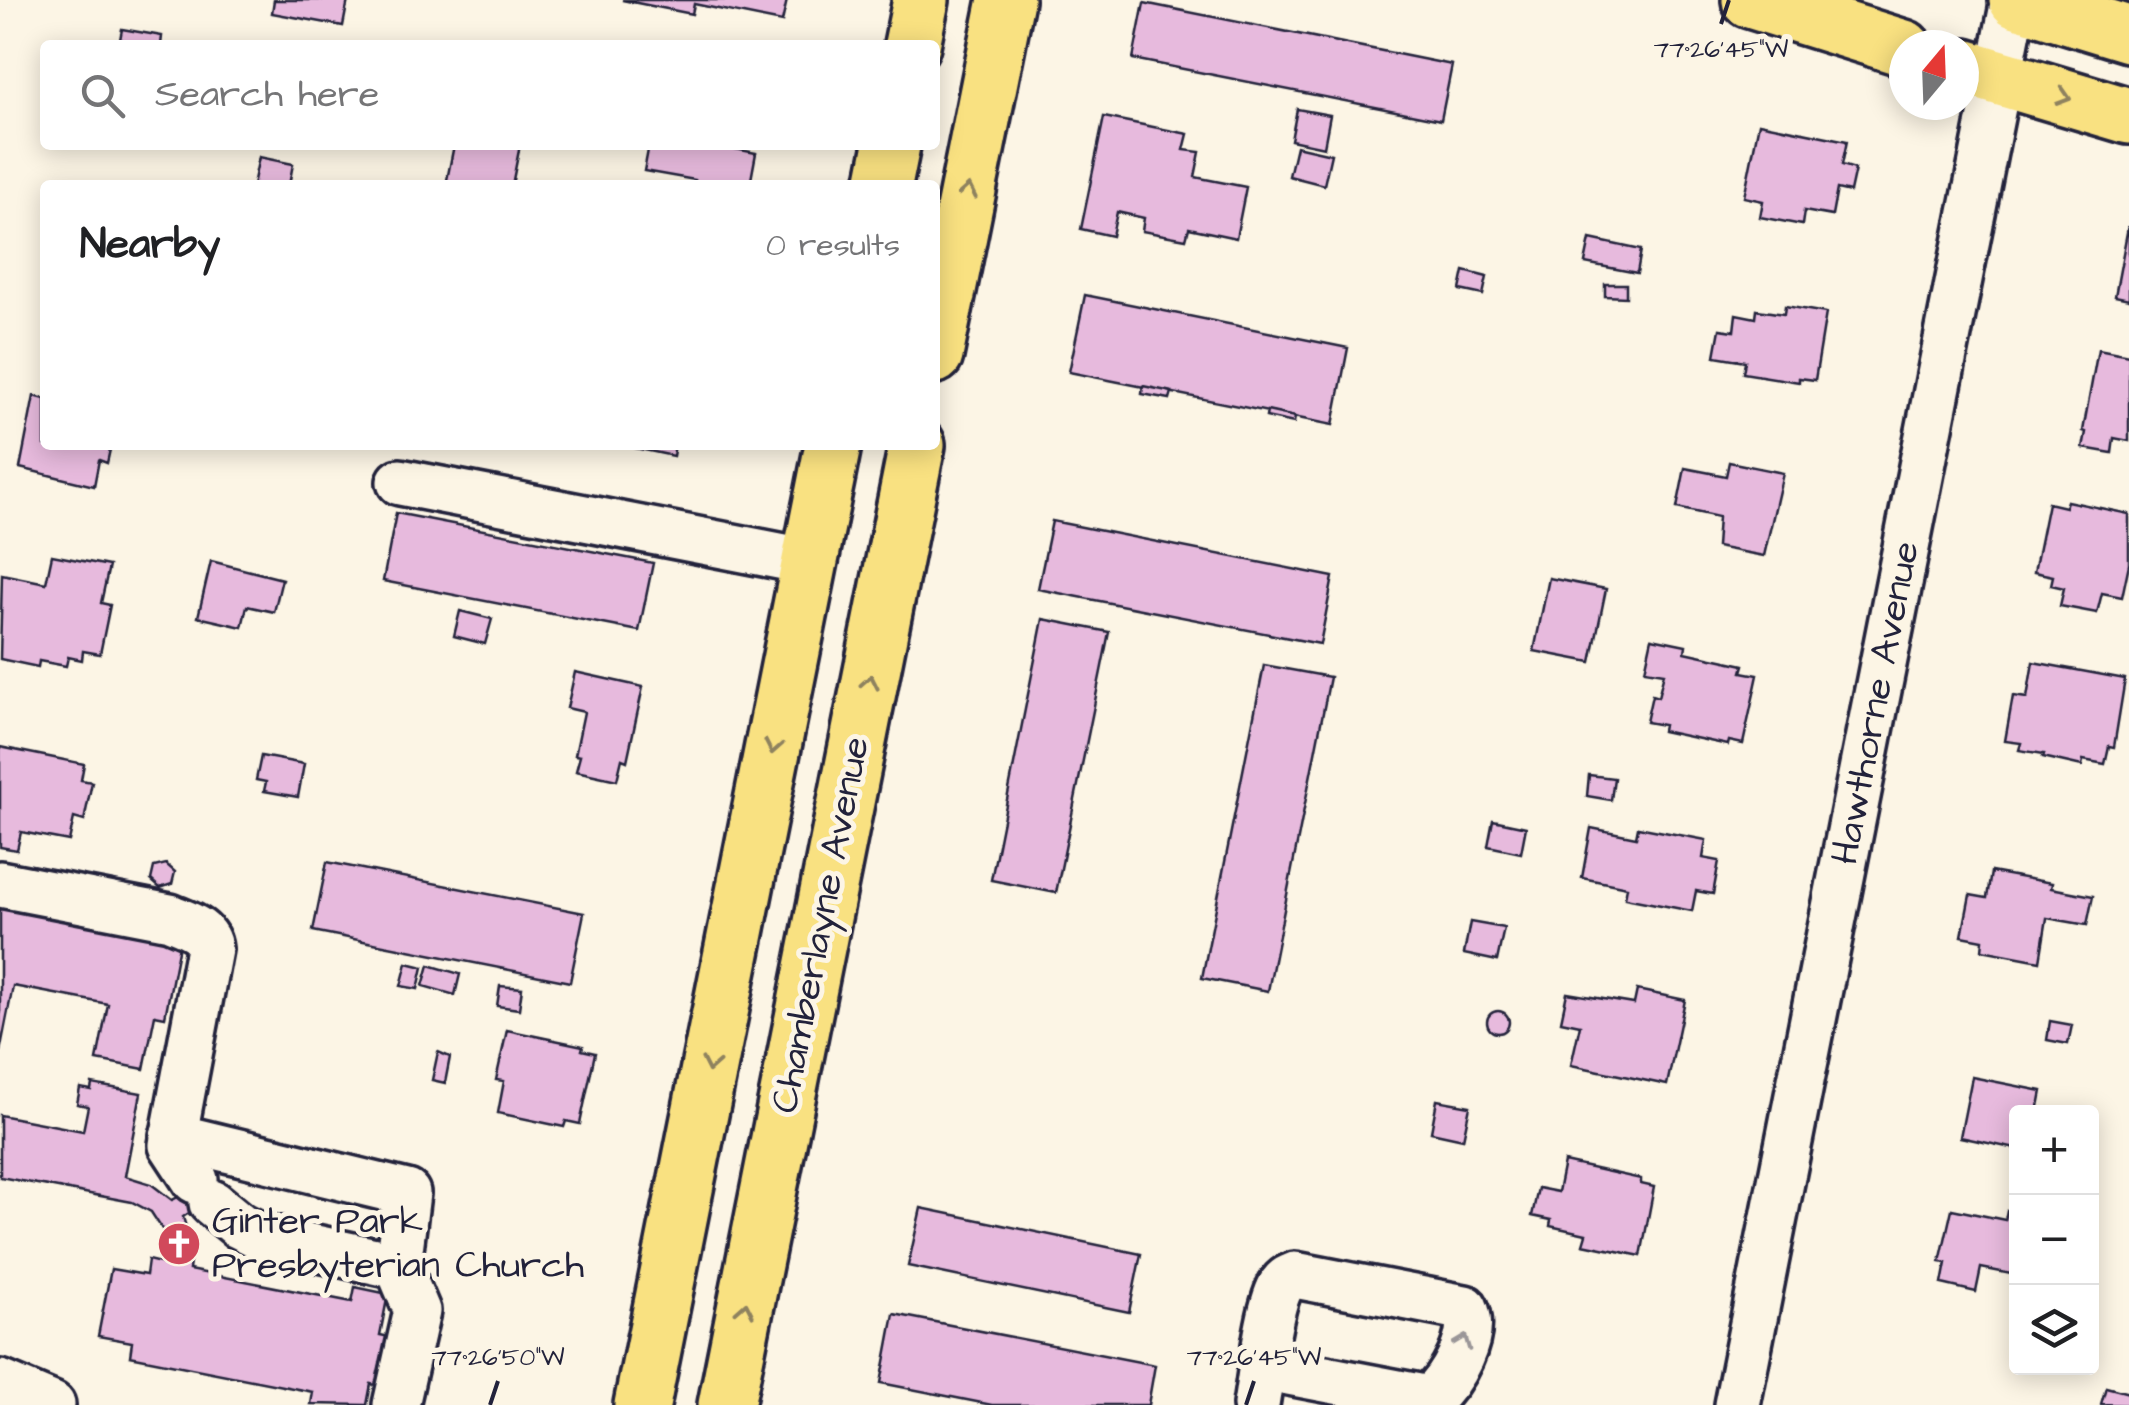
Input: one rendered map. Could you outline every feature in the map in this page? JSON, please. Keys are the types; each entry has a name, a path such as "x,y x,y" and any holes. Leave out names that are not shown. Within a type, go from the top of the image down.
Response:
{"main road":[{"path":"913,40 922,0"},
{"path":"940,330 1006,0"},
{"path":"1750,0 1889,43"},
{"path":"2016,0 2129,34"},
{"path":"1982,72 2129,116"},
{"path":"885,180 891,150"},
{"path":"642,1405 832,450"},
{"name":"Chamberlayne Avenue","path":"726,1405 917,450"}],"street":[{"name":"Hawthorne Avenue","path":"1737,1405 1982,72 2016,0"},
{"path":"400,482 810,562"},
{"path":"0,884 170,917 195,927 208,940 210,949 172,1146 204,1192 240,1226 260,1236 398,1266"},
{"path":"173,1136 407,1193 398,1266 418,1311 396,1405"},
{"path":"0,1383 52,1405"}],"building":[{"path":"274,0 348,0 343,26 272,13"},
{"path":"622,0 787,0 782,22 694,4 692,14"},
{"path":"1144,3 1452,65 1441,120 1133,59"},
{"path":"122,29 162,36 162,40 120,40"},
{"path":"1297,109 1330,115 1324,147 1291,140"},
{"path":"1104,117 1188,134 1184,150 1200,152 1195,177 1246,187 1236,238 1189,228 1186,239 1142,231 1144,218 1117,212 1112,236 1081,229"},
{"path":"1759,123 1847,141 1842,165 1855,169 1850,192 1837,189 1832,216 1804,211 1802,225 1760,217 1763,201 1744,197"},
{"path":"1296,146 1331,154 1324,185 1289,176"},
{"path":"453,150 519,150 513,180 447,180"},
{"path":"648,150 756,153 751,180 695,180 644,171"},
{"path":"259,157 293,164 290,180 254,180"},
{"path":"2129,227 2129,299 2115,296"},
{"path":"1590,239 1641,250 1637,273 1585,263"},
{"path":"1464,271 1487,277 1483,295 1460,290"},
{"path":"1605,284 1626,284 1626,297 1605,296"},
{"path":"1085,295 1348,348 1333,425 1069,372"},
{"path":"1785,306 1826,313 1815,380 1799,378 1799,382 1743,373 1745,361 1715,356 1720,329 1734,331 1736,314 1756,318 1757,310 1784,314"},
{"path":"2098,349 2129,355 2129,441 2114,438 2112,453 2083,448"},
{"path":"1143,386 1172,392 1170,399 1142,394"},
{"path":"34,396 40,398 40,450 110,450 107,463 99,460 94,486 20,468"},
{"path":"1267,411 1295,417 1294,423 1266,417"},
{"path":"645,450 674,450 673,456"},
{"path":"1729,462 1783,473 1764,556 1716,547 1718,517 1677,508 1685,468 1726,476"},
{"path":"2067,501 2129,514 2129,564 2122,597 2102,593 2097,613 2060,606 2064,588 2051,585 2053,576 2034,572 2048,503 2065,507"},
{"path":"396,513 653,563 639,631 383,581"},
{"path":"1052,521 1333,577 1320,644 1038,589"},
{"path":"52,555 109,566 101,603 110,605 100,654 83,651 82,660 68,657 66,666 39,661 38,667 0,659 2,574 46,583"},
{"path":"211,561 282,579 274,612 247,606 242,627 198,617"},
{"path":"1549,578 1606,589 1591,662 1534,651"},
{"path":"460,611 492,619 485,644 454,636"},
{"path":"1043,619 1109,632 1056,893 991,880"},
{"path":"1652,638 1686,645 1685,652 1744,665 1742,672 1758,675 1743,744 1729,741 1728,745 1662,731 1663,725 1646,722 1652,695 1658,697 1664,673 1645,670"},
{"path":"2033,662 2125,679 2114,747 2109,746 2105,764 2083,760 2082,766 2019,750 2021,743 2005,741 2013,696 2027,698"},
{"path":"1264,665 1330,677 1268,991 1202,978"},
{"path":"575,672 643,687 627,761 622,759 617,780 576,771 580,756 575,755 584,712 567,708"},
{"path":"0,747 84,764 81,780 92,782 84,821 74,818 69,841 21,832 17,850 0,847"},
{"path":"261,756 304,764 298,797 264,791 266,782 256,780"},
{"path":"1589,775 1614,778 1611,800 1587,796"},
{"path":"1493,820 1526,827 1521,853 1488,846"},
{"path":"1638,827 1706,840 1703,858 1719,861 1713,894 1696,891 1692,911 1625,898 1627,887 1582,878 1591,828 1636,837"},
{"path":"327,862 584,913 570,982 313,931"},
{"path":"166,864 175,872 172,884 160,888 151,880 154,867"},
{"path":"1991,872 2052,883 2051,888 2093,896 2087,925 2047,918 2040,961 1982,950 1983,940 1962,936 1970,895 1987,898"},
{"path":"0,902 180,940 165,1017 155,1015 144,1069 97,1060 108,1004 13,986 0,1052"},
{"path":"1470,922 1504,928 1497,961 1464,954"},
{"path":"407,963 423,967 418,989 401,986"},
{"path":"429,965 460,974 455,995 423,986"},
{"path":"500,986 522,988 519,1009 497,1006"},
{"path":"1637,990 1685,1000 1667,1085 1571,1065 1580,1025 1561,1021 1567,993 1634,1004"},
{"path":"1498,1011 1506,1014 1506,1030 1498,1033 1490,1030 1487,1022 1490,1014"},
{"path":"2050,1021 2072,1025 2068,1044 2047,1040"},
{"path":"507,1030 583,1046 582,1050 595,1053 580,1124 566,1121 564,1127 498,1113 504,1081 496,1080"},
{"path":"438,1052 450,1057 445,1083 432,1080"},
{"path":"1972,1077 2042,1091 2039,1105 2009,1105 2009,1148 1960,1137"},
{"name":"Ginter Park Presbyterian Church","path":"92,1084 141,1093 125,1176 151,1184 172,1200 178,1197 175,1192 210,1170 226,1195 183,1217 192,1246 189,1270 352,1302 355,1287 388,1294 380,1335 395,1338 385,1387 371,1384 367,1405 311,1404 313,1392 130,1356 132,1342 98,1336 111,1269 146,1275 148,1260 164,1264 164,1232 151,1212 132,1202 0,1177 0,1115 83,1131 88,1106 77,1104 80,1088 91,1090"},
{"path":"1437,1100 1470,1106 1463,1139 1431,1132"},
{"path":"1564,1162 1641,1179 1641,1184 1654,1187 1641,1256 1583,1244 1586,1234 1550,1226 1551,1220 1532,1216 1538,1188 1558,1192"},
{"path":"921,1208 1141,1254 1129,1312 908,1266"},
{"path":"1952,1209 2005,1220 2009,1210 2009,1274 1981,1268 1976,1292 1942,1284 1946,1263 1940,1262"},
{"path":"894,1314 1155,1365 1148,1405 992,1405 881,1383"},
{"path":"2106,1387 2129,1393 2129,1405 2101,1404"}],"place":[{"name":"Ginter Park Presbyterian Church","path":"179,1244"}]}
